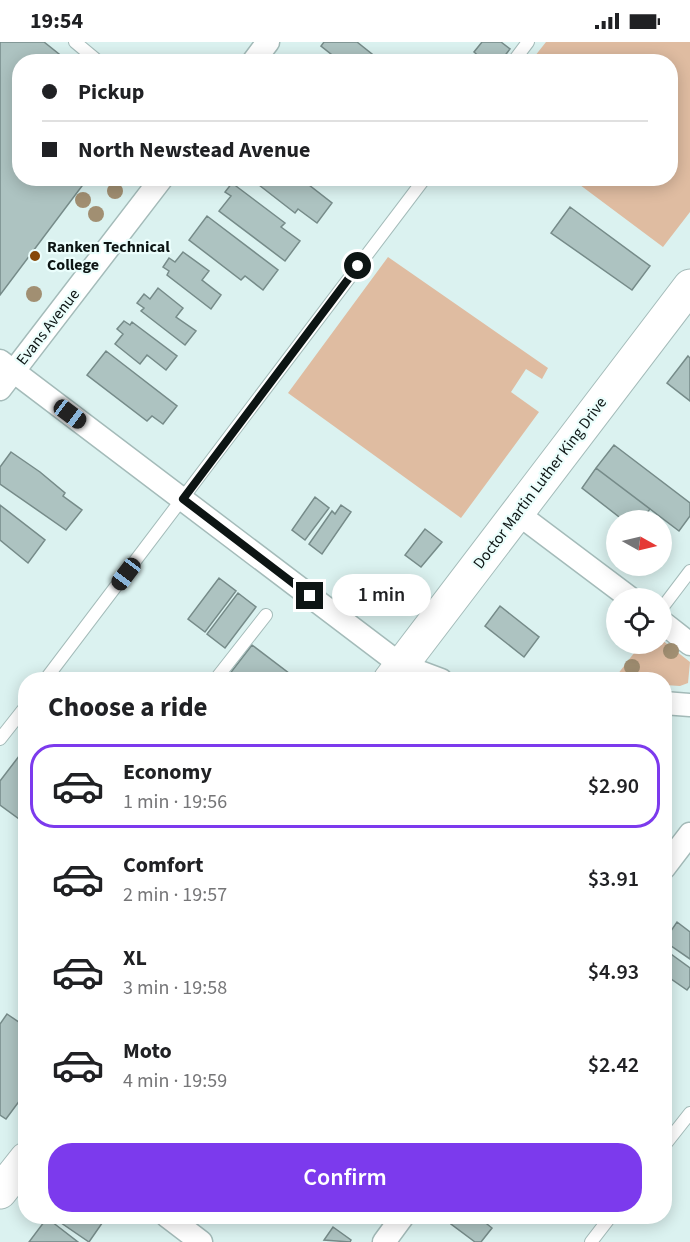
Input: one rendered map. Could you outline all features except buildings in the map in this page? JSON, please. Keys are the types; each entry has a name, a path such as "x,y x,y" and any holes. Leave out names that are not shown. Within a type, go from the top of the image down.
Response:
{"main road":[{"name":"Doctor Martin Luther King Drive","path":"396,672 690,285"},
{"path":"0,1192 18,1169"}],"street":[{"name":"Evans Avenue","path":"0,389 7,366 155,186"},
{"path":"7,366 183,499 396,672"},
{"path":"517,513 617,588"},
{"path":"672,630 690,644"},
{"path":"672,704 690,705"},
{"path":"672,858 690,834"},
{"path":"175,1224 189,1239"},
{"path":"384,1242 397,1224"}],"lane":[{"path":"75,42 89,54"},
{"path":"51,672 419,186"},
{"path":"672,595 690,571"},
{"path":"221,672 266,615"},
{"path":"0,739 18,716"},
{"path":"672,1136 690,1113"},
{"path":"591,1242 605,1224"}],"shaded area":[{"path":"546,42 690,42 690,212 663,247 581,186 678,186 678,54 537,54"},
{"path":"388,257 548,368 542,379 526,369 511,392 539,412 461,518 288,393"},
{"path":"672,648 690,662 688,683 680,686 672,685 672,672 619,672 633,654 672,654"}],"place":[{"name":"Ranken Technical College","path":"35,256"}],"route":[{"path":"310,596 183,499 358,266"}]}
